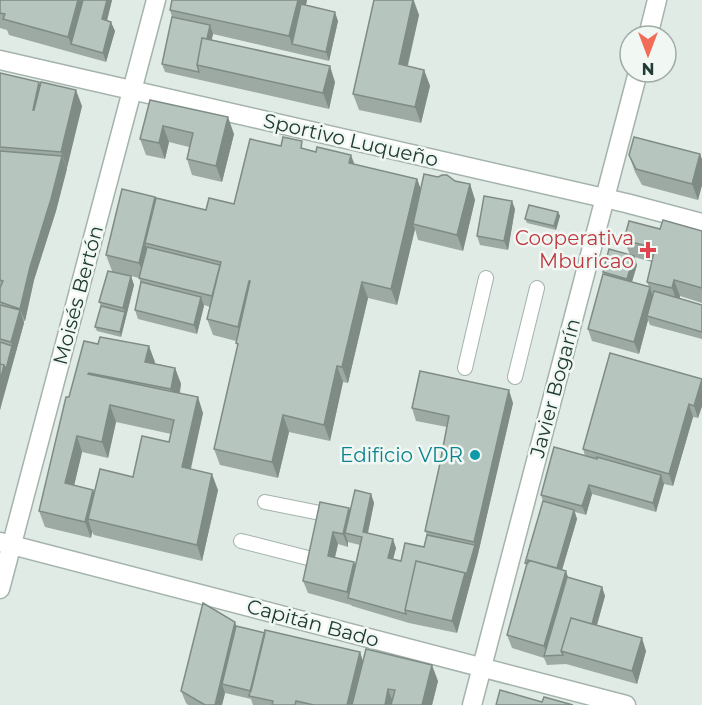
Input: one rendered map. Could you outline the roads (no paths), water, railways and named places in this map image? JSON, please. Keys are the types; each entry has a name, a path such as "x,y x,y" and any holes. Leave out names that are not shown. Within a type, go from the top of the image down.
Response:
{"street":[{"name":"Moisés Bertón","path":"0,590 6,543 156,0"},
{"path":"651,24 657,0"},
{"name":"Sportivo Luqueño","path":"0,60 605,198 702,223"},
{"name":"Javier Bogarín","path":"472,705 635,84"},
{"name":"Capitán Bado","path":"6,543 626,705"}],"lane":[{"path":"465,368 486,278"},
{"path":"515,377 537,288"},
{"path":"265,502 320,513"},
{"path":"241,541 308,558"}],"place":[{"name":"Cooperativa Mburicao","path":"648,250"},
{"name":"Edificio VDR","path":"475,455"}]}
